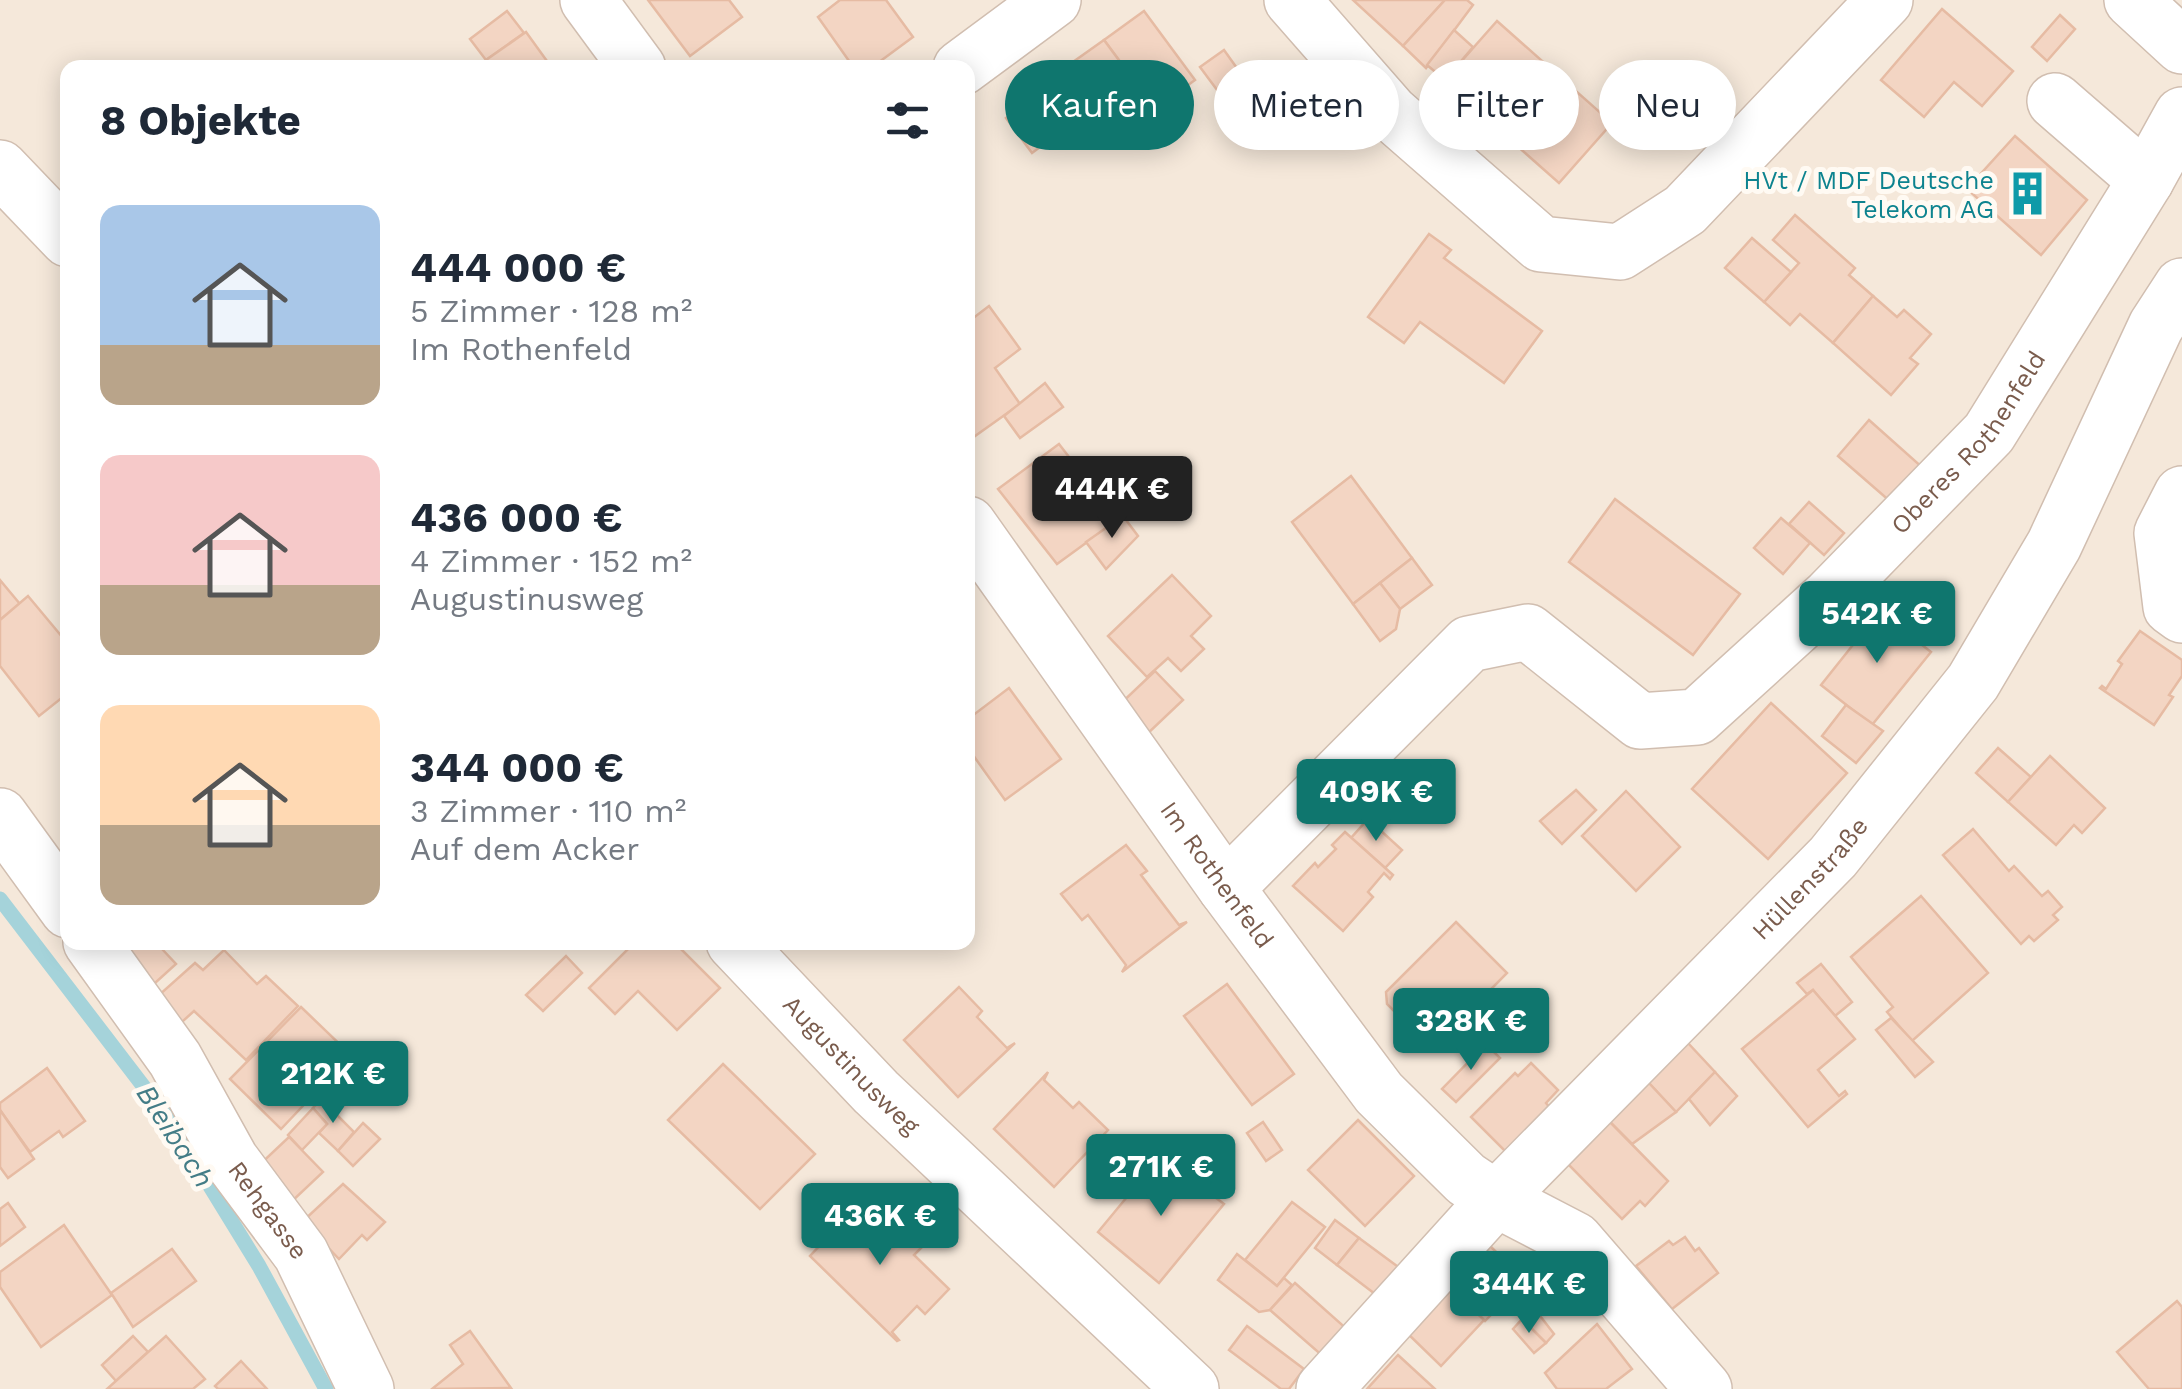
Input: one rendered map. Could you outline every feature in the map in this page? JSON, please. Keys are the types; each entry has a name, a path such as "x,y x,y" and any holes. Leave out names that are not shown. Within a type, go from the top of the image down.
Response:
{"street":[{"path":"588,0 632,60"},
{"path":"972,60 1053,0"},
{"path":"1292,0 1392,113 1541,244 1620,252 1686,210 1885,0"},
{"path":"2132,0 2182,46"},
{"path":"2055,101 2146,180"},
{"name":"Oberes Rothenfeld","path":"1226,888 1469,644 1528,632 1640,721 1698,717 1830,596 1989,433 2182,115"},
{"path":"0,168 60,231"},
{"name":"Hüllenstraße","path":"1324,1389 1496,1199 1832,857 1973,682 2054,544 2156,326 2182,286"},
{"path":"2182,494 2162,533 2171,607 2182,615"},
{"name":"Im Rothenfeld","path":"975,534 1226,888 1379,1094 1466,1179 1575,1240 1704,1389"},
{"path":"0,816 60,899"},
{"name":"Rehgasse","path":"97,950 175,1059 231,1160 301,1254 366,1389"},
{"name":"Augustinusweg","path":"742,950 876,1092 1191,1389"}],"shaded area":[{"path":"0,0 2182,0 2182,1389 0,1389"}],"building":[{"path":"648,0 729,0 742,17 690,56"},
{"path":"840,0 886,0 913,37 882,60 848,60 818,17"},
{"path":"1353,0 1445,0 1403,46"},
{"path":"1445,0 1467,0 1473,5 1432,60 1419,61 1403,46"},
{"path":"1942,9 2013,71 1982,106 1954,82 1924,117 1881,80"},
{"path":"507,11 524,33 486,60 470,39"},
{"path":"1144,11 1180,60 1119,60 1104,40"},
{"path":"2060,15 2075,29 2047,61 2032,47"},
{"path":"1497,21 1541,60 1463,60"},
{"path":"1454,30 1473,47 1462,60 1431,60"},
{"path":"526,32 546,60 486,60"},
{"path":"1104,40 1119,60 1076,60"},
{"path":"1224,50 1231,60 1214,60 1214,86 1200,67"},
{"path":"1579,94 1599,111 1599,138 1559,183 1522,150 1579,150"},
{"name":"HVt / MDF Deutsche Telekom AG","path":"2015,136 2087,200 2041,255 1967,189"},
{"path":"1795,215 1855,268 1849,275 1873,296 1833,343 1800,314 1790,325 1764,302 1799,263 1773,240"},
{"path":"1429,234 1451,250 1444,258 1542,331 1504,383 1420,322 1404,343 1368,317"},
{"path":"1752,238 1791,272 1764,302 1725,268"},
{"path":"1873,296 1897,317 1904,310 1931,334 1910,358 1918,364 1891,395 1833,343"},
{"path":"989,306 1020,349 995,368 1020,404 975,436 975,317"},
{"path":"1045,383 1063,407 1020,438 1004,416"},
{"path":"1869,420 1923,468 1892,503 1838,456"},
{"path":"1059,444 1093,488 1098,484 1123,516 1057,564 998,489"},
{"path":"1351,476 1412,558 1353,604 1292,522"},
{"path":"1615,499 1740,594 1693,655 1569,562"},
{"path":"1809,502 1844,533 1824,555 1789,524"},
{"path":"1123,516 1138,536 1106,569 1086,542"},
{"path":"1781,518 1810,543 1783,574 1754,548"},
{"path":"1412,558 1432,585 1400,609 1380,583"},
{"path":"1172,575 1211,616 1191,636 1204,649 1181,671 1168,658 1147,677 1108,636"},
{"path":"0,580 20,604 0,620"},
{"path":"1380,583 1400,609 1396,629 1380,641 1353,604"},
{"path":"28,596 60,634 60,699 39,716 0,666 0,620"},
{"path":"1880,611 1894,622 1909,618 1918,625 1917,641 1931,652 1872,725 1821,685"},
{"path":"2140,631 2182,660 2182,676 2169,695 2173,697 2154,725 2100,688 2106,689 2122,664 2118,661"},
{"path":"1155,671 1183,700 1144,737 1117,707"},
{"path":"1009,688 1061,759 1005,800 975,758 975,714"},
{"path":"1771,703 1847,773 1768,859 1692,789"},
{"path":"1846,705 1883,731 1856,763 1822,736"},
{"path":"1998,748 2031,777 2008,802 1976,773"},
{"path":"2050,756 2105,808 2082,833 2074,825 2056,845 2008,802"},
{"path":"1576,790 1596,810 1562,844 1540,821"},
{"path":"1626,791 1680,847 1636,891 1582,836"},
{"path":"1368,819 1402,850 1385,868 1351,838"},
{"path":"1973,829 2009,871 2014,866 2042,896 2048,891 2062,907 2053,915 2058,920 2034,941 2029,936 2021,944 1943,855"},
{"path":"1345,832 1393,875 1390,879 1384,873 1368,892 1373,897 1343,931 1293,886 1315,863 1318,867 1336,849 1332,845"},
{"path":"1126,845 1147,871 1141,875 1179,925 1187,922 1122,972 1126,965 1088,915 1082,920 1061,894"},
{"path":"1921,896 1988,973 1912,1041 1887,1012 1893,1007 1851,957"},
{"path":"1456,922 1507,973 1437,1044 1404,1011 1394,1011 1387,1004 1386,992"},
{"path":"119,950 163,950 176,964 144,993"},
{"path":"224,950 257,984 266,976 298,1006 246,1060 194,1011 172,1031 149,1004 195,963 203,970"},
{"path":"627,950 682,950 720,988 677,1030 638,991 615,1014 589,988"},
{"path":"566,956 582,973 543,1011 526,995"},
{"path":"1821,964 1852,1002 1835,1016 1813,990 1807,994 1797,983"},
{"path":"1227,984 1294,1074 1252,1105 1184,1016"},
{"path":"959,987 982,1011 977,1017 1007,1048 1015,1043 958,1097 904,1040"},
{"path":"1813,990 1855,1039 1818,1070 1839,1096 1845,1091 1847,1094 1808,1127 1742,1049"},
{"path":"301,1007 351,1055 281,1129 230,1079"},
{"path":"1891,1018 1933,1062 1915,1077 1876,1030"},
{"path":"1688,1043 1715,1072 1676,1112 1648,1082"},
{"path":"1486,1044 1500,1058 1456,1102 1442,1089"},
{"path":"1531,1063 1558,1090 1546,1103 1551,1109 1507,1153 1471,1117 1515,1073 1518,1076"},
{"path":"723,1064 815,1154 760,1209 668,1120"},
{"path":"47,1068 85,1121 63,1137 59,1131 30,1152 0,1110 0,1103"},
{"path":"1048,1072 1044,1080 1073,1108 1079,1102 1108,1130 1054,1187 994,1129"},
{"path":"1715,1072 1737,1096 1710,1125 1689,1099"},
{"path":"1648,1082 1676,1112 1632,1144 1608,1120"},
{"path":"321,1099 354,1132 338,1151 319,1133 327,1124 313,1108"},
{"path":"313,1108 327,1124 302,1150 288,1135"},
{"path":"0,1110 34,1159 8,1178 0,1167"},
{"path":"1358,1120 1414,1176 1365,1226 1308,1170"},
{"path":"1608,1120 1668,1181 1645,1206 1640,1201 1622,1219 1566,1162"},
{"path":"1263,1122 1282,1150 1266,1161 1247,1133"},
{"path":"363,1123 380,1139 353,1166 338,1151"},
{"path":"289,1137 323,1172 288,1205 255,1169"},
{"path":"1161,1156 1224,1204 1159,1283 1098,1232"},
{"path":"343,1184 385,1222 367,1240 362,1235 339,1259 303,1221"},
{"path":"1292,1202 1325,1227 1277,1286 1245,1260"},
{"path":"8,1203 25,1227 0,1246 0,1209"},
{"path":"860,1203 893,1235 906,1220 928,1241 914,1255 949,1289 925,1314 917,1306 892,1332 897,1341 810,1256"},
{"path":"1335,1220 1359,1238 1337,1265 1315,1248"},
{"path":"64,1225 112,1295 41,1347 0,1287 0,1272"},
{"path":"1685,1237 1718,1273 1672,1309 1636,1266 1669,1241 1673,1245"},
{"path":"1359,1238 1401,1269 1379,1297 1337,1265"},
{"path":"1490,1246 1525,1280 1485,1321 1450,1287"},
{"path":"172,1249 196,1281 133,1327 111,1293"},
{"path":"1237,1254 1277,1286 1284,1278 1292,1285 1270,1310 1259,1312 1218,1280"},
{"path":"1535,1254 1548,1262 1536,1279 1526,1268"},
{"path":"1551,1259 1580,1282 1556,1311 1531,1289"},
{"path":"1295,1283 1349,1331 1325,1358 1270,1310"},
{"path":"1450,1287 1484,1320 1441,1366 1406,1332"},
{"path":"1531,1289 1542,1299 1522,1319 1512,1309"},
{"path":"2177,1301 2182,1307 2182,1389 2149,1389 2117,1352"},
{"path":"1534,1308 1554,1334 1546,1343 1522,1319"},
{"path":"1522,1319 1546,1343 1534,1353 1513,1329"},
{"path":"1597,1324 1632,1369 1606,1389 1557,1389 1545,1373"},
{"path":"1247,1326 1304,1369 1289,1389 1281,1389 1229,1350"},
{"path":"470,1331 511,1388 432,1389 463,1364 450,1345"},
{"path":"133,1336 148,1352 116,1381 102,1365"},
{"path":"166,1336 205,1379 193,1389 107,1389"},
{"path":"1398,1355 1435,1389 1367,1389"},
{"path":"241,1361 267,1389 215,1386"}],"waterway":[{"name":"Bleibach","path":"0,899 170,1121 259,1266 326,1389"}],"place":[{"name":"HVt / MDF Deutsche Telekom AG","path":"2027,194"}]}
